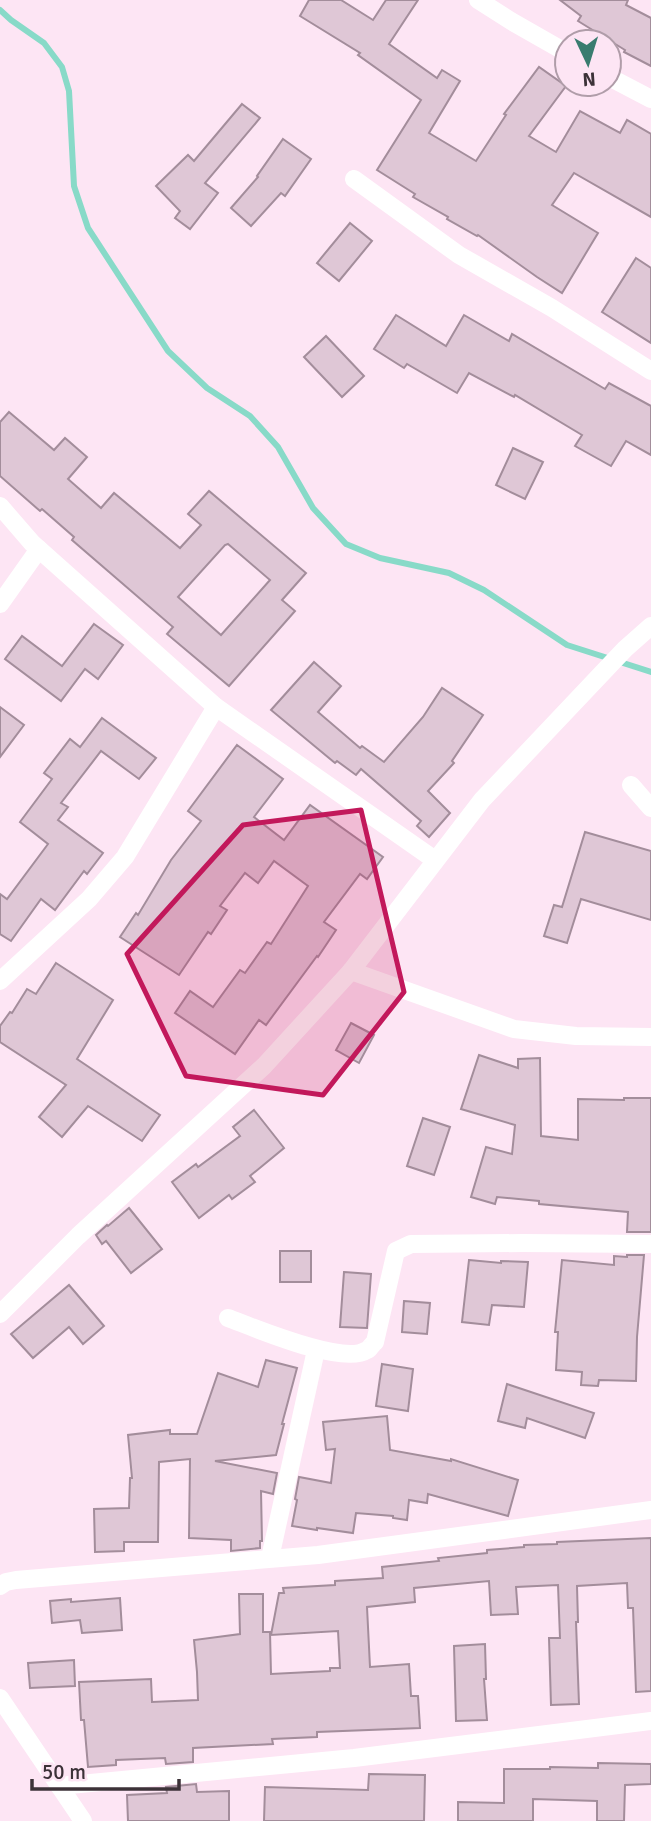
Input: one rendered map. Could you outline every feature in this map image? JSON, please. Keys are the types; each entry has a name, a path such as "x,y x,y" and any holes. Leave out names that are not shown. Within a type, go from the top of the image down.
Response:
{"street":[{"path":"480,1 553,45"},
{"path":"623,84 651,99"},
{"path":"355,179 459,255 552,308 651,371"},
{"path":"0,506 39,549 216,707 435,860"},
{"path":"0,604 39,549"},
{"path":"0,1314 78,1236 264,1066 351,971 482,800 625,649 651,626"},
{"path":"0,981 89,899 125,857 216,707"},
{"path":"631,785 651,808"},
{"path":"351,971 514,1029 576,1036 651,1037"},
{"path":"228,1318 316,1350 356,1354 368,1350 374,1342 396,1251 411,1244 651,1244"},
{"path":"270,1559 316,1350"},
{"path":"0,1586 16,1580 318,1555 651,1510"},
{"path":"0,1698 82,1821"},
{"path":"59,1786 354,1758 651,1721"}],"highlighted area":[{"path":"361,810 404,992 323,1095 186,1076 127,954 243,825"}],"building":[{"path":"309,0 341,0 373,20 386,0 418,0 389,44 437,78 442,70 460,81 429,133 476,161 506,115 504,114 539,67 553,77 553,98 557,98 529,136 556,152 580,111 620,133 627,120 651,134 651,217 574,173 552,205 598,233 562,293 478,235 413,197 415,194 377,170 421,100 358,55 360,53 300,16"},
{"path":"560,0 628,0 626,5 651,18 651,66 624,52 623,28 589,28 578,21 581,16"},
{"path":"242,104 260,118 205,183 218,193 190,229 175,218 180,211 156,186 188,155 194,161"},
{"path":"283,139 311,159 285,196 281,193 251,226 231,208 258,177"},
{"path":"350,223 372,241 339,281 317,263"},
{"path":"636,258 651,268 651,343 602,312"},
{"path":"396,315 446,346 464,315 509,341 512,334 605,389 609,383 651,406 651,455 626,441 611,466 575,446 582,435 515,395 514,397 469,373 457,393 407,364 404,368 374,349"},
{"path":"326,336 364,376 342,397 304,357"},
{"path":"9,412 54,450 65,438 87,457 68,479 101,508 114,493 180,548 201,525 188,514 209,491 306,573 282,600 295,611 229,686 167,634 173,627 72,540 74,537 42,509 40,511 0,476 0,422","holes":["228,544 270,580 221,635 178,597"]},
{"path":"513,448 543,462 525,499 496,485"},
{"path":"94,624 123,645 98,679 85,669 61,701 5,659 22,636 62,666"},
{"path":"314,662 341,686 318,712 360,748 362,746 384,762 423,717 442,688 483,715 452,761 454,763 428,791 450,813 429,837 417,826 421,821 361,769 356,775 337,761 335,763 271,710"},
{"path":"0,707 24,725 0,757"},
{"path":"102,718 156,758 139,779 101,751 61,803 68,807 58,820 103,853 87,874 84,871 55,910 41,899 11,941 0,934 0,894 7,899 48,844 20,822 52,779 44,773 70,739 80,747"},
{"path":"237,745 283,779 254,817 284,840 310,805 383,857 367,879 360,874 324,922 336,930 318,957 266,1025 259,1020 235,1054 175,1013 190,991 213,1007 240,970 245,973 267,942 271,944 308,886 274,861 258,883 245,873 220,906 227,910 211,934 208,932 179,975 120,937 136,913 138,915 171,860 201,821 188,811"},
{"path":"585,832 651,851 651,920 581,899 567,943 544,936 554,905 562,907"},
{"path":"56,963 113,1000 77,1059 160,1115 142,1141 88,1106 62,1137 39,1117 66,1085 0,1042 0,1026 27,989 36,994"},
{"path":"351,1023 374,1035 359,1063 336,1050"},
{"path":"479,1055 518,1068 518,1059 540,1058 541,1136 578,1140 578,1099 651,1098 651,1232 627,1232 628,1212 539,1204 539,1201 497,1197 495,1204 471,1197 486,1147 512,1154 515,1125 461,1109"},
{"path":"254,1110 284,1148 250,1176 255,1182 232,1199 229,1195 199,1218 172,1182 196,1164 198,1167 240,1136 233,1127"},
{"path":"423,1118 450,1127 434,1175 407,1166"},
{"path":"129,1208 162,1249 131,1273 106,1241 102,1244 96,1235"},
{"path":"280,1251 311,1251 311,1282 280,1282"},
{"path":"644,1255 636,1381 599,1380 598,1386 581,1385 582,1372 556,1370 558,1332 555,1332 562,1260 614,1265 614,1256"},
{"path":"469,1260 528,1262 524,1307 492,1305 489,1325 462,1322"},
{"path":"344,1272 371,1274 367,1328 340,1327"},
{"path":"69,1285 104,1326 83,1344 69,1327 33,1358 11,1334"},
{"path":"404,1301 430,1303 427,1334 402,1332"},
{"path":"266,1360 297,1368 276,1455 215,1461 277,1473 273,1494 261,1491 260,1548 231,1551 231,1540 189,1538 190,1459 159,1462 158,1542 124,1542 124,1551 95,1552 94,1509 129,1508 132,1478 128,1435 170,1430 170,1434 197,1434 218,1373 258,1387"},
{"path":"382,1364 413,1369 408,1411 376,1406"},
{"path":"507,1384 594,1413 585,1438 527,1418 525,1428 498,1421"},
{"path":"387,1416 390,1450 451,1459 518,1480 508,1516 428,1494 427,1503 409,1500 407,1520 356,1513 353,1533 292,1526 299,1477 331,1483 335,1449 326,1450 323,1422"},
{"path":"651,1538 651,1691 636,1692 633,1608 628,1608 627,1583 577,1586 579,1704 551,1705 549,1638 560,1638 558,1585 516,1587 518,1614 491,1615 489,1581 414,1588 415,1602 367,1607 370,1667 409,1664 411,1696 418,1696 420,1728 317,1732 317,1737 272,1739 273,1744 193,1748 193,1762 166,1764 165,1758 116,1760 116,1765 88,1767 79,1682 151,1679 152,1702 198,1700 194,1640 240,1634 239,1594 263,1594 263,1632 270,1632 271,1674 330,1671 330,1668 340,1668 338,1631 271,1635 279,1593 284,1593 283,1588 335,1585 335,1581 383,1578 382,1567 439,1561 438,1558 487,1553 487,1550 557,1542"},
{"path":"120,1598 122,1630 82,1633 80,1620 52,1623 50,1601"},
{"path":"485,1644 487,1720 456,1721 454,1646"},
{"path":"74,1660 75,1686 30,1688 28,1663"},
{"path":"598,1763 651,1764 651,1784 625,1785 624,1821 597,1821 597,1801 533,1799 533,1821 458,1821 458,1802 504,1803 504,1769 598,1768"},
{"path":"369,1774 425,1775 424,1821 264,1821 265,1787 368,1790"},
{"path":"196,1784 197,1792 229,1791 229,1821 128,1821 127,1795 167,1793 166,1787"}],"waterway":[{"path":"0,10 44,43 62,67 69,91 74,186 88,228 168,351 207,388 250,416 278,447 313,508 346,544 380,558 449,573 484,590 567,645 651,672"}]}
